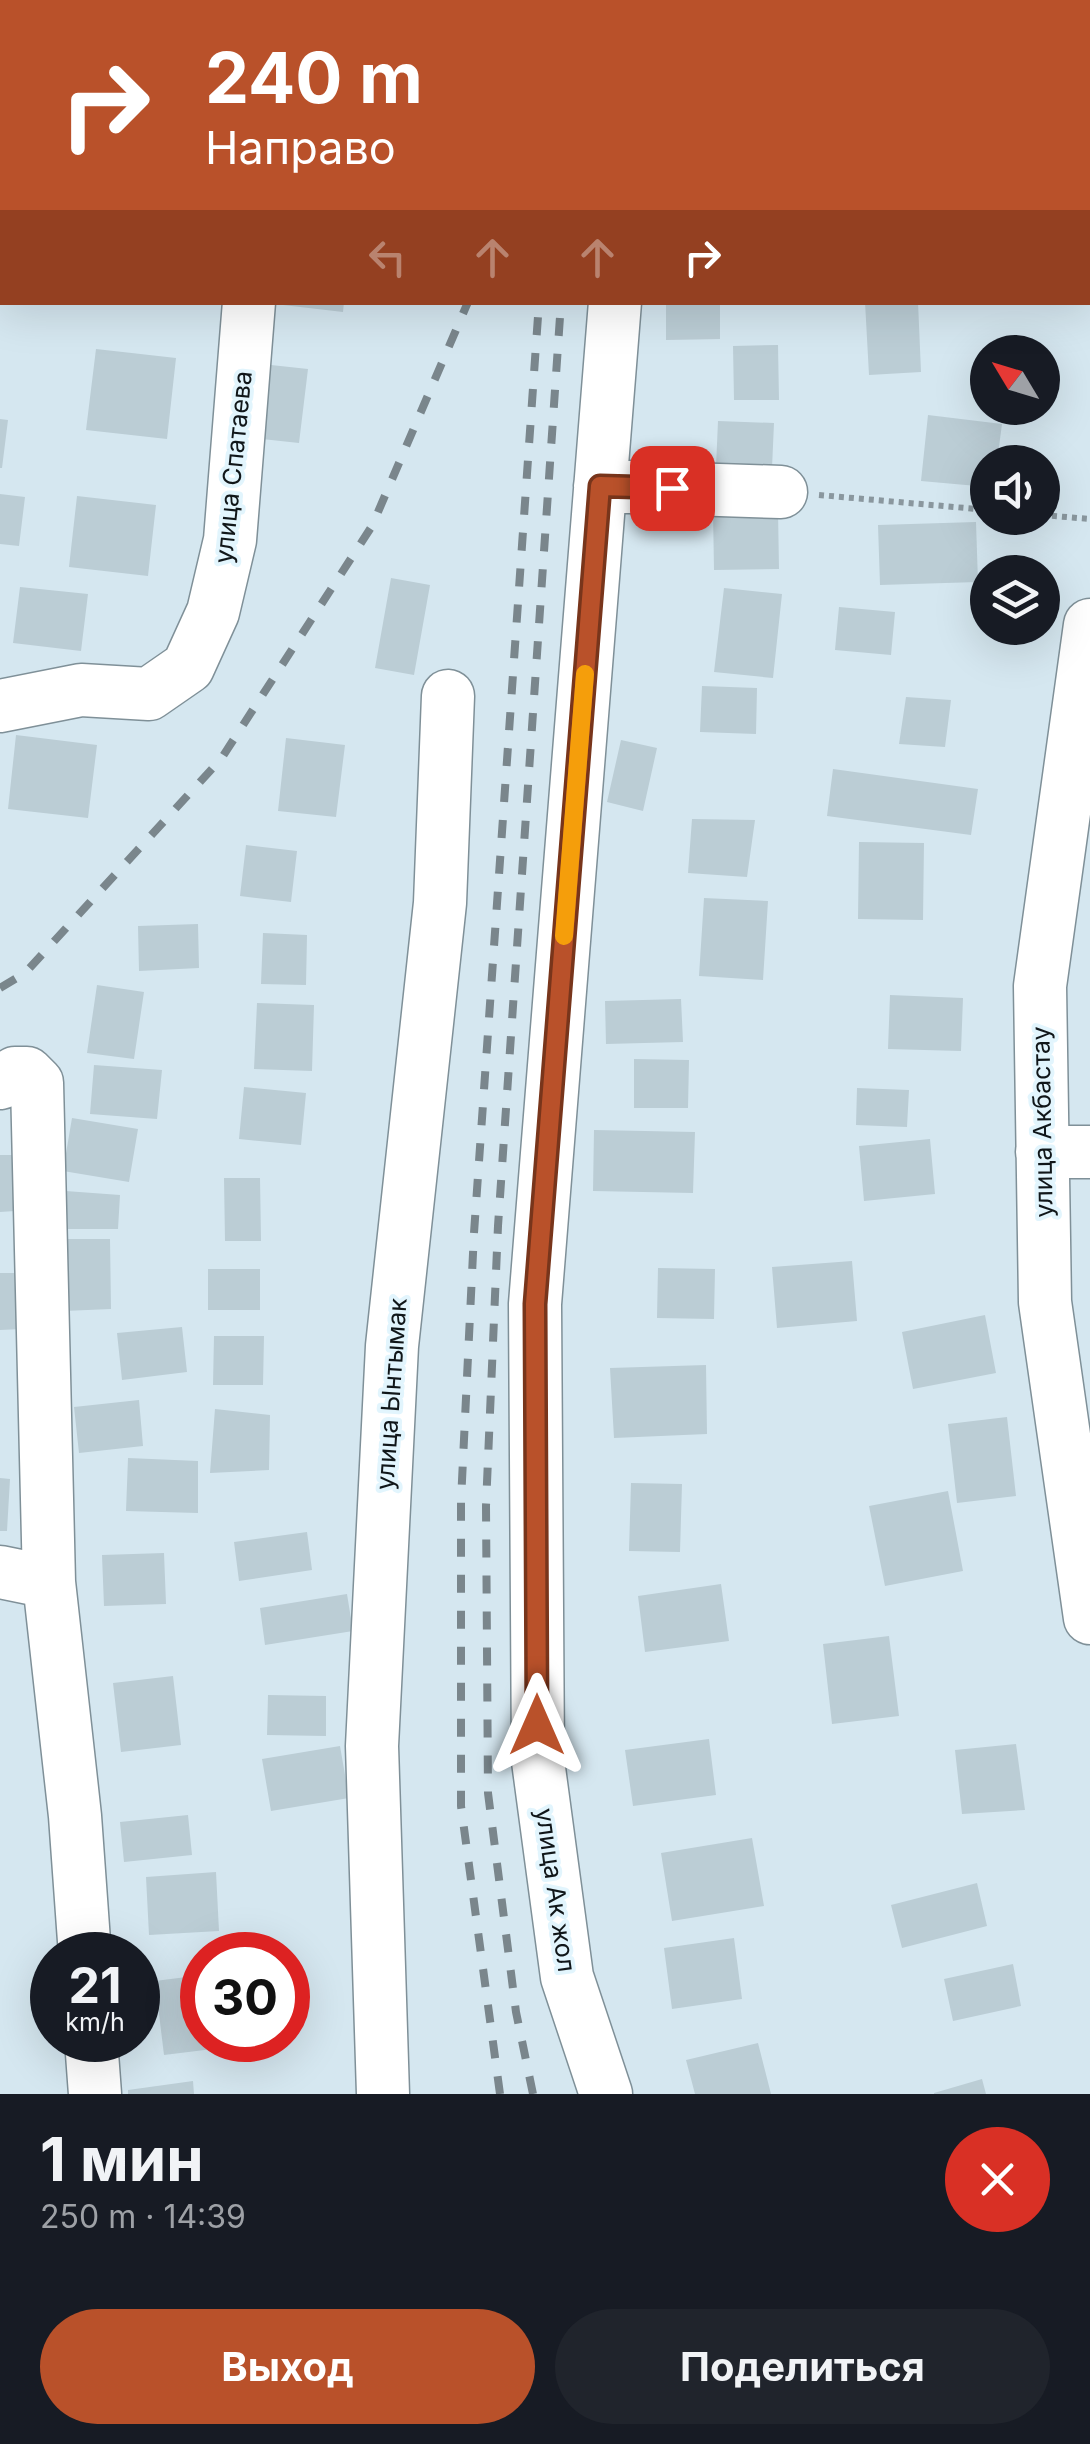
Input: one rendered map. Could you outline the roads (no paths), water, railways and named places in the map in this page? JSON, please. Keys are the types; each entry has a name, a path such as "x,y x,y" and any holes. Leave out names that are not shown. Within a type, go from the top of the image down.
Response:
{"street":[{"name":"улица Спатаева","path":"0,706 81,690 149,694 188,667 213,612 230,540 249,305"},
{"name":"улица Ак жол","path":"606,2094 567,1977 538,1761 535,1304 614,305"},
{"path":"600,486 782,492"},
{"name":"улица Акбастау","path":"1090,625 1040,986 1066,1152 1045,1302 1090,1618"},
{"name":"улица Ынтымак","path":"384,2094 372,1746 392,1346 440,903 448,696"},
{"path":"0,1082 15,1074 27,1074 37,1082 24,1577 75,1816 83,1932"},
{"path":"92,2062 94,2094"}],"railway":[{"path":"0,988 25,973 221,759 372,526 467,305"},
{"path":"500,2094 461,1806 461,1501 474,1233 539,305"},
{"path":"533,2094 516,2012 488,1793 486,1506 498,1226 561,305"}]}
